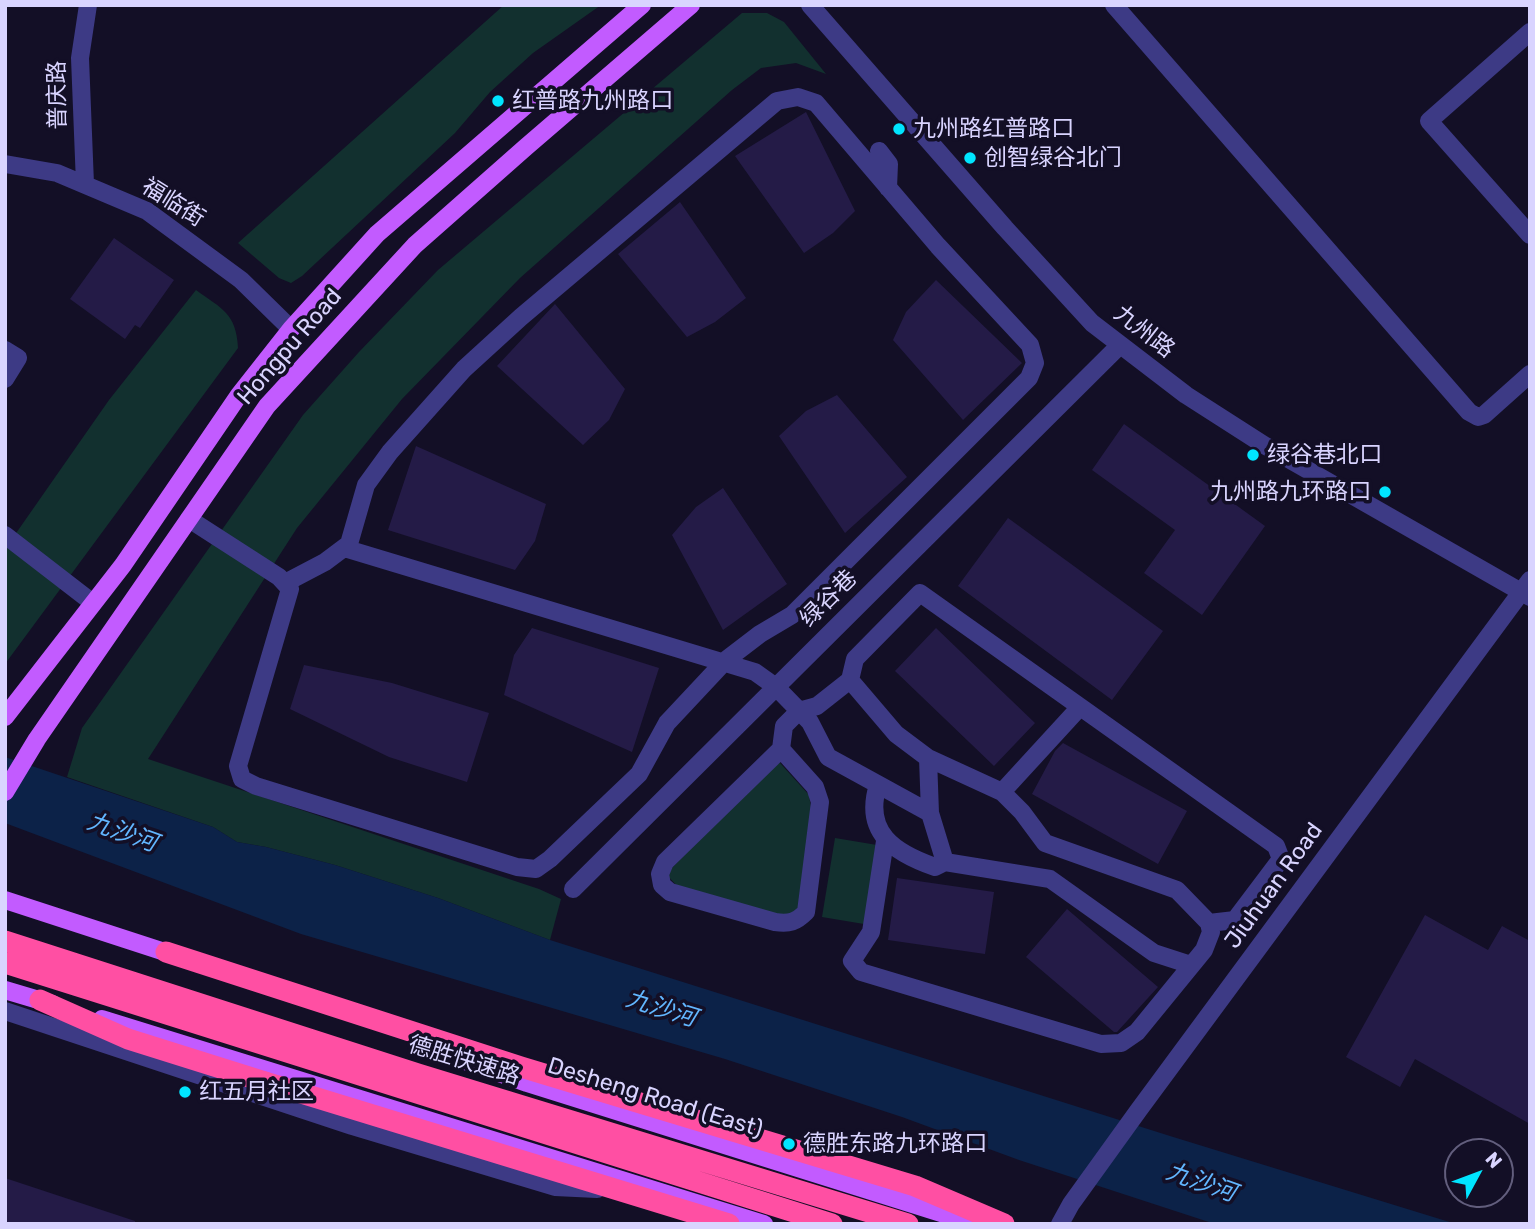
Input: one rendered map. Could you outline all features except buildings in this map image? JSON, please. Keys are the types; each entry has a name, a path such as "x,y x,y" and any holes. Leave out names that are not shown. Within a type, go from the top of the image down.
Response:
{"highway":[{"name":"德胜快速路","path":"5,941 431,1079 908,1224"},
{"path":"166,952 335,1008 915,1186 1004,1224"},
{"name":"德胜快速路","path":"5,963 832,1224"},
{"path":"40,1000 128,1039 729,1224"}],"main road":[{"name":"Hongpu Road","path":"5,717 123,565 239,395 291,328 377,234 642,5"},
{"name":"Hongpu Road","path":"5,792 37,739 267,406 415,245 691,5"},
{"name":"Desheng Road (East)","path":"5,900 166,952 527,1083 976,1224"},
{"path":"5,990 764,1224"}],"street":[{"name":"普庆路","path":"85,184 79,58 88,5"},
{"name":"九州路","path":"810,5 1092,323 1186,396 1264,445 1527,589"},
{"path":"1114,5 1469,412 1478,417 1484,415 1530,374"},
{"path":"1530,32 1429,121 1530,235"},
{"path":"189,519 279,577 290,589 238,766 243,779 256,786 517,867 536,869 550,859 639,774 667,723 723,662 760,634 792,615 1029,378 1035,363 1030,345 888,188 816,103 798,97 777,101 521,317 464,369 390,452 366,485 353,535 344,548 325,562 285,583"},
{"path":"879,152 889,164 888,188"},
{"name":"福临街","path":"5,164 57,173 147,211 241,280 291,328"},
{"name":"绿谷巷","path":"573,889 1120,345"},
{"path":"5,350 18,358 5,379"},
{"path":"5,535 93,603"},
{"path":"344,548 755,672 776,687 810,722 828,757 930,813"},
{"name":"Jiuhuan Road","path":"1060,1224 1071,1204 1138,1111 1527,589"},
{"path":"781,749 815,787 820,802 806,912 796,922 775,922 670,892 662,885 660,874 665,862 781,749 784,726 799,711 817,706 850,680 855,659 920,593 1276,846 1282,859 1235,920 1209,923"},
{"path":"850,680 896,734 928,758 1002,792 1022,812 1045,842 1177,890 1209,923 1211,932 1203,950 1137,1032 1121,1043 1101,1044 861,972 852,961 871,932 885,841"},
{"path":"1002,792 1080,707"},
{"path":"928,758 930,813 945,862"},
{"path":"878,785 872,802 877,823 885,841 907,857 935,867 945,862 1050,879 1154,953 1191,965"},
{"path":"5,1011 352,1126 555,1187 662,1192"}],"green space":[{"path":"504,5 601,5 533,53 490,92 455,133 302,276 291,283 279,278 238,243"},
{"path":"742,13 767,13 784,22 826,74 796,63 761,68 732,90 520,278 402,399 297,528 148,759 539,889 561,899 550,940 438,898 335,865 237,842 213,827 67,777 82,728 303,415 438,270"},
{"path":"196,290 220,307 231,319 238,348 5,664 5,549 109,400"},
{"path":"780,763 809,795 811,808 799,907 792,913 781,916 678,887 666,874 771,766"},
{"path":"835,838 877,845 864,924 822,917"}],"water":[{"name":"九沙河","path":"5,757 213,827 237,842 335,865 438,898 550,940 1456,1224 1215,1224 725,1059 301,934 5,823"}],"place":[{"name":"红普路九州路口","path":"498,101"},
{"name":"九州路红普路口","path":"899,129"},
{"name":"创智绿谷北门","path":"970,158"},
{"name":"绿谷巷北口","path":"1253,455"},
{"name":"九州路九环路口","path":"1385,492"},
{"name":"红五月社区","path":"185,1092"},
{"name":"德胜东路九环路口","path":"789,1144"}]}
